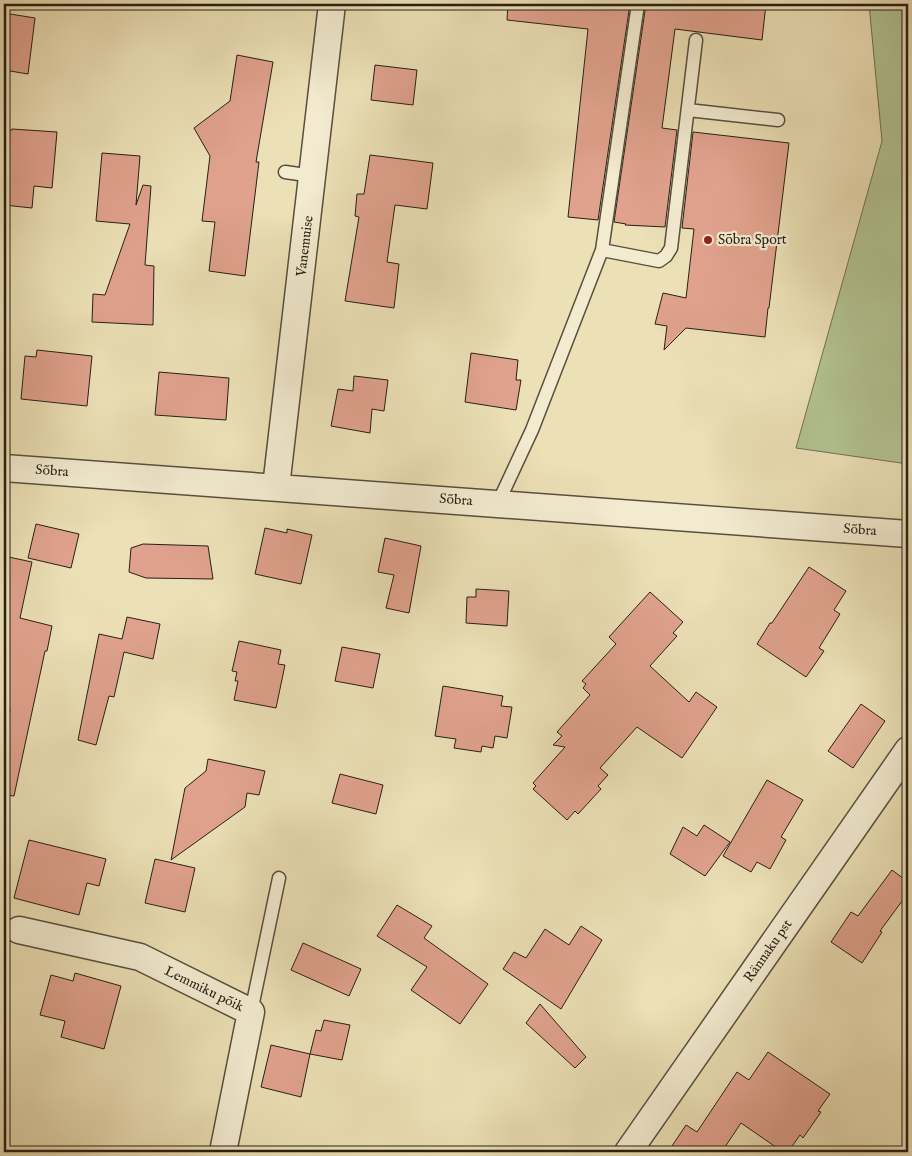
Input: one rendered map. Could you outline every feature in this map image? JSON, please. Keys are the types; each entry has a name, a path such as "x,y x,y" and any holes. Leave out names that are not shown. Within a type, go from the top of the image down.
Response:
{"street":[{"name":"Vanemuise","path":"276,487 332,4"},
{"name":"Sõbra","path":"4,468 908,534"},
{"name":"Rännaku pst","path":"628,1152 908,750"},
{"name":"Lemmiku põik","path":"19,930 140,957 251,1012 222,1152"}],"lane":[{"path":"498,503 532,430 602,250 638,4"},
{"path":"602,250 659,261 666,256 671,248 696,40"},
{"path":"688,110 778,120"},
{"path":"285,172 313,176"},
{"path":"251,1012 279,878"}],"green space":[{"path":"869,4 908,4 908,464 796,448 882,141"}],"building":[{"path":"508,4 630,4 598,220 568,217 588,29 507,20"},
{"path":"646,4 766,4 762,40 675,29 662,128 677,130 665,227 625,225 614,222"},
{"path":"4,13 35,18 28,74 4,70"},
{"path":"237,55 273,62 256,162 259,162 245,276 209,271 215,222 202,221 210,156 194,128 230,101"},
{"path":"375,65 417,70 413,105 371,100"},
{"path":"4,130 57,132 52,188 34,186 32,208 4,205"},
{"path":"693,132 789,143 769,308 765,337 686,328 664,350 667,326 655,324 663,293 686,298 694,229 682,228"},
{"path":"102,153 140,156 136,205 143,185 151,186 145,265 154,266 153,325 92,322 93,294 105,295 130,224 96,221"},
{"path":"370,155 433,163 427,209 395,205 387,262 399,264 394,308 345,301 359,217 355,216 357,194 364,194"},
{"path":"37,350 92,356 87,406 21,399 25,356 36,357"},
{"path":"471,353 518,360 516,380 521,380 516,410 465,402"},
{"path":"159,372 229,378 226,420 155,415"},
{"path":"354,376 388,380 384,411 372,409 370,433 331,426 338,389 353,391"},
{"path":"36,524 79,534 71,568 28,558"},
{"path":"265,528 287,533 287,529 312,535 301,584 255,574"},
{"path":"385,538 421,546 409,613 386,608 394,575 378,572"},
{"path":"143,544 208,546 213,579 146,578 129,572 131,548"},
{"path":"4,556 32,562 20,618 52,626 14,796 4,795 4,739 10,710 4,709"},
{"path":"809,567 846,591 834,610 840,614 819,648 824,651 806,677 757,644"},
{"path":"476,589 509,591 507,626 466,623 467,597 476,597"},
{"path":"650,592 683,622 673,633 677,636 650,666 689,702 696,692 717,707 682,758 637,727 600,768 608,775 598,786 601,789 578,814 575,811 567,820 533,789 536,786 533,783 565,747 553,745 562,736 557,732 590,695 583,688 586,684 582,681 616,644 609,637"},
{"path":"127,617 160,624 153,659 124,652 114,697 109,696 96,745 78,740 99,634 122,639"},
{"path":"239,641 281,650 278,664 285,665 276,708 234,700 238,681 235,681 237,672 232,671"},
{"path":"342,647 380,654 373,688 335,681"},
{"path":"443,686 503,696 501,706 512,707 507,738 495,736 493,748 482,746 481,752 454,748 456,739 435,736"},
{"path":"861,704 885,721 853,768 828,751"},
{"path":"208,759 265,771 259,795 247,793 245,807 171,860 185,788 206,771"},
{"path":"340,774 383,785 376,814 332,803"},
{"path":"767,780 803,800 781,837 786,840 770,869 757,862 751,872 723,856"},
{"path":"704,825 730,842 705,876 670,854 683,827 697,836"},
{"path":"29,840 106,859 99,886 87,883 79,915 14,898"},
{"path":"155,859 195,868 185,912 145,903"},
{"path":"892,870 908,882 908,893 880,931 882,932 862,963 831,942 851,912 858,916"},
{"path":"397,905 432,926 424,938 488,984 460,1024 411,990 427,967 377,936"},
{"path":"581,926 602,940 561,1009 503,969 514,952 526,958 545,929 569,945"},
{"path":"303,943 361,969 349,996 291,970"},
{"path":"75,973 121,986 104,1049 61,1037 65,1021 40,1015 51,975 73,981"},
{"path":"540,1004 586,1057 575,1068 526,1023"},
{"path":"324,1020 350,1025 342,1060 310,1054 316,1030 321,1031"},
{"path":"271,1045 310,1054 301,1097 261,1087"},
{"path":"768,1052 830,1094 818,1111 821,1112 803,1138 800,1135 788,1152 783,1152 741,1123 723,1150 727,1152 668,1152 686,1125 697,1132 737,1072 749,1080"}],"place":[{"name":"Sõbra Sport","path":"708,240"}]}
